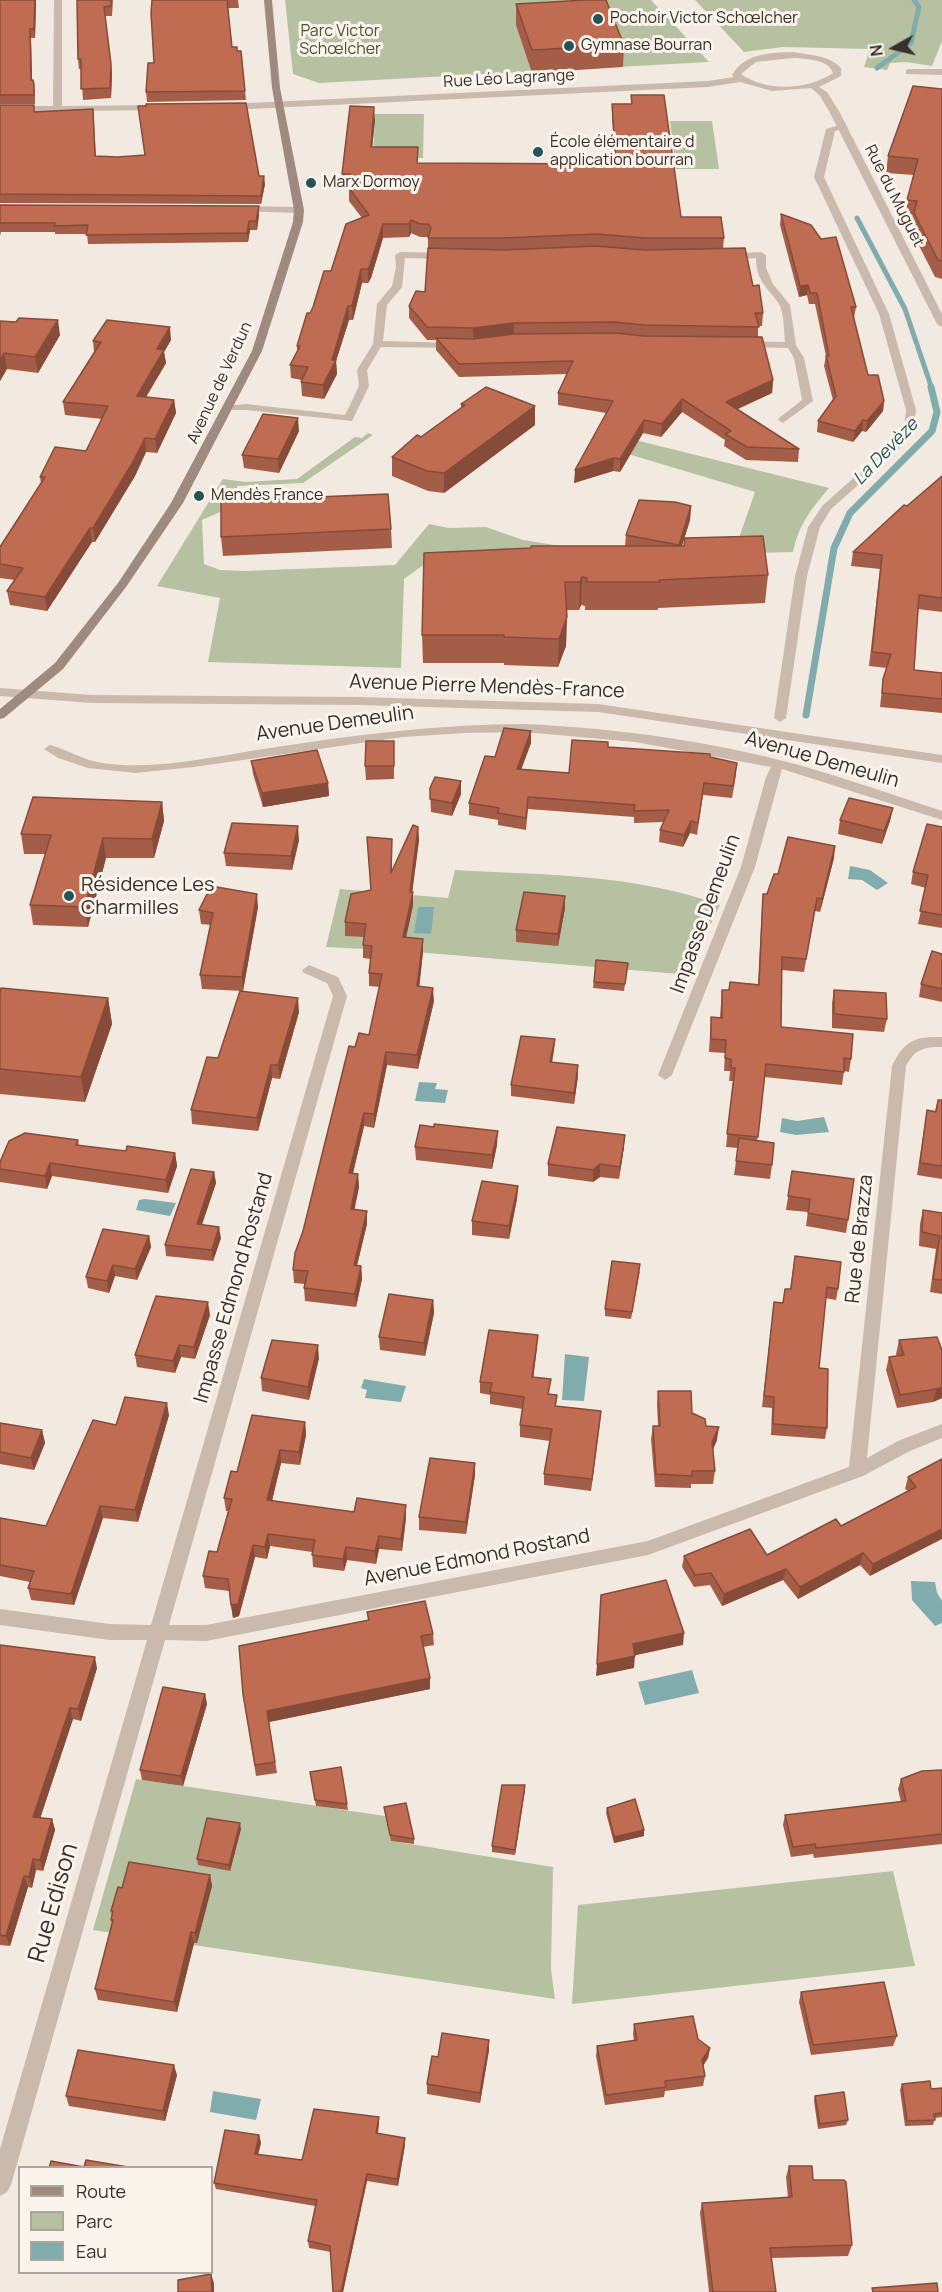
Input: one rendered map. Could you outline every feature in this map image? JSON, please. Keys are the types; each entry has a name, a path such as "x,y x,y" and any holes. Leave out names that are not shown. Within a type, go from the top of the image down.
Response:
{"main road":[{"name":"Avenue de Verdun","path":"0,716 59,666 122,585 177,503 257,351 298,222 299,210 280,106 268,0"}],"street":[{"path":"57,109 58,0"},
{"path":"772,56 816,58 832,64 837,69 838,74 832,80 813,86 756,86 736,75 739,67 750,60 772,56"},
{"path":"909,72 942,72"},
{"name":"Rue Léo Lagrange","path":"220,107 280,106 708,84 740,79"},
{"name":"Rue du Muguet","path":"813,86 828,99 942,324"},
{"path":"0,109 164,108"},
{"path":"780,718 801,576 814,527 827,507 896,446 909,429 911,410 884,314 819,177 831,129 843,128"},
{"path":"231,209 299,210"},
{"path":"229,408 246,407 348,419 362,393 362,370 378,344 382,304 397,287 401,267 400,255 459,256"},
{"path":"720,257 761,255 761,268 768,285 785,305 791,345 799,358 808,401 783,420"},
{"path":"378,344 473,346"},
{"path":"738,344 791,345"},
{"name":"Avenue Pierre Mendès-France","path":"0,692 92,699 358,701 598,708 692,720 942,759"},
{"name":"Avenue Demeulin","path":"50,749 75,761 103,767 131,768 217,760 382,736 448,729 572,730 644,737 806,771 942,816"},
{"name":"Impasse Demeulin","path":"665,1076 747,867 772,777 778,765"},
{"name":"Impasse Edmond Rostand","path":"156,1634 340,996 333,980 309,970"},
{"name":"Rue de Brazza","path":"857,1471 899,1066 906,1050 919,1043 942,1042"},
{"name":"Avenue Edmond Rostand","path":"0,1617 110,1632 206,1633 648,1548 857,1471 904,1446 942,1431"},
{"name":"Rue Edison","path":"0,2185 156,1634"}],"green space":[{"name":"Parc Victor Schœlcher","path":"285,0 651,0 709,62 319,83 293,74"},
{"path":"695,0 942,0 942,41 932,66 906,62 890,63 887,70 864,67 870,49 783,47 744,52"},
{"path":"375,114 424,114 423,158 373,158"},
{"path":"670,121 712,121 719,169 676,169"},
{"path":"368,433 373,435 303,483 237,486 236,505 202,520 204,564 220,570 245,571 395,565 429,524 449,528 486,527 523,540 592,551 685,549 738,541 755,492 628,454 607,433 829,488 806,518 793,552 429,561 404,579 401,668 208,662 220,598 157,586 223,479 245,482 297,479 355,437 362,438"},
{"path":"455,870 555,875 622,882 656,887 720,905 696,950 691,975 404,951 326,947 340,889 448,898"},
{"path":"136,1779 385,1816 391,1841 553,1867 551,1969 555,1999 93,1930"},
{"path":"893,1871 915,1966 572,2004 578,1905"}],"water":[{"path":"850,866 870,870 888,883 877,890 862,880 848,879"},
{"path":"418,907 434,907 431,934 414,933"},
{"path":"419,1082 437,1083 435,1089 448,1090 445,1103 415,1101"},
{"path":"824,1117 829,1132 796,1135 780,1132 782,1118 797,1121"},
{"path":"139,1200 176,1203 170,1216 136,1210"},
{"path":"565,1354 589,1357 584,1401 562,1400"},
{"path":"364,1379 406,1386 401,1402 365,1398 367,1390 361,1388"},
{"path":"911,1581 935,1582 937,1593 942,1601 942,1623 935,1626 912,1600"},
{"path":"692,1670 699,1693 645,1705 638,1682"},
{"path":"213,2091 261,2099 256,2120 210,2112"}],"building":[{"path":"0,0 35,0 34,29 30,29 31,80 34,84 34,95 0,95"},
{"path":"77,0 111,0 111,6 104,7 111,64 110,88 81,89"},
{"path":"152,0 227,0 232,47 237,47 237,51 241,51 245,91 146,92 148,63 154,63"},
{"path":"606,0 624,45 532,50 516,4"},
{"path":"913,86 942,89 942,261 938,260 914,213 917,201 907,200 918,159 888,156"},
{"path":"631,95 664,95 681,217 721,217 724,238 645,238 597,234 428,238 431,228 428,224 420,224 411,220 409,224 383,224 370,265 368,269 361,269 352,306 348,306 332,360 336,360 323,385 301,382 308,367 290,365 300,346 297,346 307,313 310,313 313,307 324,271 331,271 346,224 369,215 349,188 350,174 342,174 350,106 374,107 371,147 418,147 417,163 616,164 612,104 632,104"},
{"path":"246,103 259,176 264,176 261,196 0,194 0,105 34,105 34,112 93,109 95,156 118,157 145,155 138,106"},
{"path":"0,205 259,206 256,221 249,221 247,233 86,235 88,225 0,223"},
{"path":"781,214 811,225 821,239 836,237 856,307 851,307 868,375 878,375 884,401 867,421 863,420 855,431 818,421 836,396 826,356 829,356 817,293 810,293 808,285 800,286"},
{"path":"596,246 645,250 745,248 753,286 759,285 763,313 755,313 759,327 644,325 615,322 514,323 473,328 427,327 409,306 416,291 425,292 428,248 504,250"},
{"path":"19,318 58,320 35,357 4,353 0,361 0,321 16,322"},
{"path":"107,320 170,327 157,349 164,350 137,396 174,400 155,439 145,438 93,528 90,528 45,597 7,591 23,568 0,564 0,547 45,477 40,477 55,447 86,451 108,406 63,402 101,342 93,341"},
{"path":"615,333 644,336 762,337 773,380 726,402 799,449 747,447 725,434 731,431 682,399 662,424 644,420 620,459 614,458 575,470 613,401 558,393 573,361 459,364 436,338 473,339 514,334"},
{"path":"486,387 535,406 444,473 427,471 392,457 417,435 421,437"},
{"path":"263,414 298,418 278,459 242,455"},
{"path":"942,476 942,598 919,595 914,670 942,673 942,699 882,693 883,679 891,654 872,652 882,555 853,552 904,505 907,506"},
{"path":"388,494 391,529 221,537 221,501"},
{"path":"639,500 675,502 691,506 679,545 626,535"},
{"path":"763,536 768,575 659,580 660,582 586,582 587,578 582,577 580,582 565,582 567,617 559,639 504,637 504,635 422,635 424,553 531,548 531,546 684,546 685,538"},
{"path":"504,728 531,731 517,769 569,773 572,740 608,742 608,747 710,754 710,757 737,763 733,786 704,783 698,823 691,821 684,835 660,830 669,810 634,811 635,805 528,797 526,818 498,813 499,808 469,803 485,756 495,757"},
{"path":"366,741 394,741 394,766 365,766"},
{"path":"317,750 328,783 262,793 251,761"},
{"path":"435,777 461,781 452,803 430,799 430,788"},
{"name":"Résidence Les Charmilles","path":"33,797 162,802 152,839 103,838 85,907 30,905 51,835 21,834"},
{"path":"849,798 893,808 884,831 840,820"},
{"path":"232,823 298,826 291,856 224,853"},
{"path":"927,824 942,827 942,915 920,911 928,875 913,872"},
{"path":"413,825 418,827 410,892 413,892 403,937 423,939 417,986 433,988 417,1055 386,1052 374,1114 364,1113 349,1173 358,1174 351,1209 367,1211 354,1265 361,1266 355,1294 304,1288 308,1271 293,1270 295,1253 303,1231 349,1046 355,1047 359,1033 369,1035 382,974 369,973 372,946 363,945 366,924 345,922 351,894 371,890 367,837 392,839 391,873"},
{"path":"788,837 835,846 822,899 817,898 806,959 782,957 781,1027 853,1034 851,1059 844,1058 844,1072 766,1064 758,1137 727,1134 735,1068 731,1068 731,1059 725,1058 726,1040 711,1039 711,1017 722,1018 722,990 729,990 730,982 759,985 763,894 767,894 774,874 778,874"},
{"path":"211,886 257,894 242,977 200,975 213,913 199,910"},
{"path":"524,892 565,896 558,934 516,930"},
{"path":"932,951 942,954 942,989 921,984"},
{"path":"596,960 628,963 625,984 594,982"},
{"path":"1,988 108,998 81,1077 0,1069"},
{"path":"834,990 886,993 887,1019 834,1014"},
{"path":"240,991 298,998 278,1065 271,1065 257,1118 191,1110 207,1057 218,1058"},
{"path":"521,1036 555,1039 550,1062 578,1065 574,1093 511,1085"},
{"path":"938,1100 942,1100 942,1166 920,1163 927,1110 936,1112"},
{"path":"434,1124 498,1131 492,1155 415,1147 420,1125 434,1127"},
{"path":"557,1127 625,1135 620,1167 600,1164 593,1170 548,1164"},
{"path":"25,1133 78,1140 76,1145 126,1151 127,1146 175,1153 166,1180 50,1163 45,1176 0,1169 0,1162 9,1141"},
{"path":"739,1138 774,1143 772,1165 736,1161"},
{"path":"191,1169 214,1172 197,1224 219,1227 212,1250 165,1245"},
{"path":"792,1171 854,1179 848,1220 808,1213 810,1199 788,1196"},
{"path":"482,1181 518,1186 509,1226 472,1221"},
{"path":"923,1210 942,1213 942,1280 933,1279 940,1236 922,1232"},
{"path":"103,1229 149,1236 135,1269 113,1265 107,1281 86,1277"},
{"path":"795,1256 841,1262 838,1289 827,1287 819,1368 828,1369 827,1428 773,1424 774,1397 764,1396 774,1302 783,1303 785,1289 791,1289"},
{"path":"612,1261 640,1264 632,1312 605,1309"},
{"path":"389,1294 433,1300 424,1343 379,1337"},
{"path":"156,1296 208,1302 194,1347 179,1345 173,1361 135,1355"},
{"path":"489,1330 538,1335 532,1377 551,1379 548,1394 557,1395 555,1406 601,1411 592,1479 544,1474 552,1429 520,1425 524,1397 490,1392 492,1383 480,1382"},
{"path":"937,1337 942,1350 942,1387 900,1395 889,1357 904,1355 899,1340"},
{"path":"272,1340 318,1345 308,1387 261,1378"},
{"path":"658,1391 691,1391 692,1413 705,1419 706,1426 719,1427 712,1442 715,1471 692,1471 692,1476 656,1474 653,1426 660,1426"},
{"path":"125,1397 167,1403 135,1510 100,1506 71,1594 28,1588 34,1571 0,1565 0,1518 46,1526 93,1420 116,1425"},
{"path":"252,1415 305,1422 299,1452 280,1450 267,1500 354,1512 357,1498 406,1505 401,1539 379,1536 375,1551 346,1547 343,1559 312,1555 315,1540 268,1534 265,1547 253,1545 238,1604 231,1605 228,1579 203,1576 209,1551 217,1552 232,1499 224,1498 231,1471 237,1472"},
{"path":"0,1423 42,1430 31,1458 0,1452"},
{"path":"430,1458 475,1463 466,1522 419,1517"},
{"path":"942,1459 942,1529 873,1564 863,1553 800,1587 786,1569 724,1594 711,1573 695,1575 684,1556 750,1529 767,1555 836,1519 841,1526 916,1487 908,1477"},
{"path":"666,1580 684,1633 633,1644 635,1656 597,1664 601,1595"},
{"path":"425,1601 433,1634 421,1636 430,1678 267,1711 275,1762 255,1765 243,1694 239,1646 369,1620 367,1612"},
{"path":"0,1645 95,1657 78,1709 70,1708 33,1817 52,1819 40,1860 33,1859 29,1877 24,1876 6,1936 0,1935"},
{"path":"163,1687 205,1694 181,1776 140,1770"},
{"path":"341,1767 347,1804 315,1800 310,1772"},
{"path":"942,1770 942,1834 816,1848 815,1844 793,1847 785,1815 906,1801 901,1779 922,1771"},
{"path":"502,1785 525,1785 515,1850 492,1846"},
{"path":"635,1799 644,1830 614,1837 607,1808"},
{"path":"406,1803 414,1839 390,1835 384,1807"},
{"path":"207,1818 240,1823 229,1865 197,1859"},
{"path":"129,1862 210,1875 195,1933 191,1932 174,2002 95,1989 113,1920 111,1920 113,1911 111,1911 118,1887 122,1888"},
{"path":"884,1982 897,2036 813,2045 801,1992"},
{"path":"693,2016 698,2039 710,2048 702,2060 705,2076 665,2081 666,2087 606,2095 597,2046 637,2040 634,2024"},
{"path":"442,2033 489,2040 480,2093 427,2084 432,2056 438,2057"},
{"path":"78,2050 174,2065 163,2111 66,2096"},
{"path":"930,2081 931,2089 942,2088 942,2113 934,2114 935,2120 907,2121 902,2084"},
{"path":"844,2092 848,2120 820,2124 815,2096"},
{"path":"314,2109 379,2117 376,2133 405,2138 397,2179 367,2174 341,2292 333,2292 330,2246 308,2241 317,2200 214,2183 225,2130 259,2135 255,2154 302,2160"},
{"path":"86,2160 122,2166 84,2166"},
{"path":"51,2161 78,2166 50,2166"},
{"path":"789,2166 812,2166 813,2180 844,2180 846,2182 852,2245 770,2248 776,2292 713,2292 702,2203 792,2197"},
{"path":"211,2274 212,2292 178,2292 178,2280"},
{"path":"937,2283 938,2292 873,2292 872,2288"}],"waterway":[{"name":"La Devèze","path":"877,68 911,43 919,7 914,0"},
{"name":"La Devèze","path":"857,218 905,309 932,389"},
{"name":"La Devèze","path":"806,715 834,548 850,513 932,431 937,412 931,387"}],"place":[{"name":"Pochoir Victor Schœlcher","path":"598,19"},
{"name":"Gymnase Bourran","path":"569,46"},
{"name":"École élémentaire d application bourran","path":"538,152"},
{"name":"Marx Dormoy","path":"311,183"},
{"name":"Mendès France","path":"199,496"},
{"name":"Résidence Les Charmilles","path":"69,896"}]}
